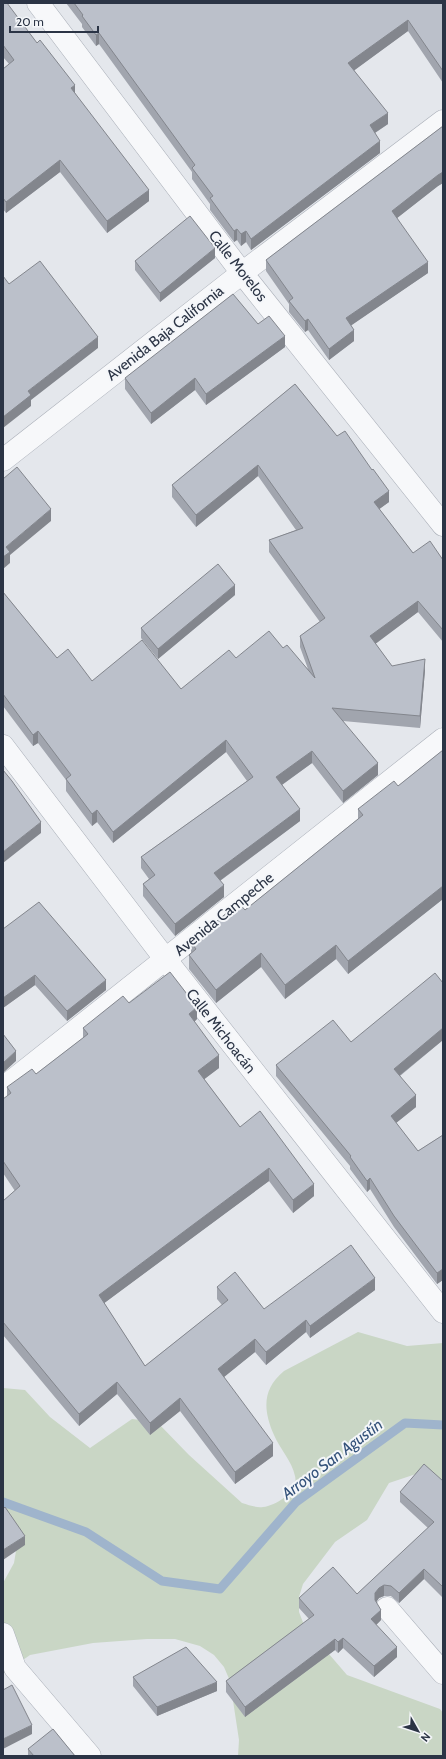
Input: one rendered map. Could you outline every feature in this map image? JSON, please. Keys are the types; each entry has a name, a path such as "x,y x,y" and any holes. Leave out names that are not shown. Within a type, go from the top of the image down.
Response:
{"street":[{"name":"Calle Morelos","path":"38,3 242,273 443,525"},
{"name":"Avenida Baja California","path":"3,460 242,273 443,120"},
{"name":"Avenida Campeche","path":"3,1088 443,739"},
{"name":"Calle Michoacán","path":"3,746 166,960 443,1312"},
{"path":"387,1608 443,1673"},
{"path":"3,1634 15,1668 90,1756"}],"green space":[{"path":"358,1332 407,1346 443,1343 443,1482 419,1473 389,1483 367,1520 335,1542 303,1584 299,1597 299,1612 304,1625 347,1675 440,1709 443,1713 443,1756 238,1756 239,1740 230,1681 224,1667 214,1655 200,1646 175,1639 147,1639 93,1643 30,1655 3,1674 3,1583 14,1563 17,1545 3,1529 3,1388 25,1390 50,1417 90,1448 132,1419 157,1422 189,1455 242,1503 255,1507 263,1507 269,1506 286,1496 294,1487 295,1482 295,1476 291,1465 270,1426 267,1400 268,1393 272,1385 284,1371"}],"building":[{"path":"3,3 7,3 37,43 40,40 75,85 71,88 149,190 107,221 60,160 6,202 3,198 3,69 14,60 3,45"},
{"path":"74,3 443,3 443,71 408,20 348,63 388,113 370,125 380,141 251,239 246,231 241,234 237,229 234,231 210,198 213,196 192,168 195,165 99,33 96,35"},
{"path":"443,126 443,172 392,211 428,262 346,318 354,330 329,349 308,319 305,321 289,301 293,298 266,260"},
{"path":"190,216 215,248 160,293 135,261"},
{"path":"40,261 98,337 28,391 31,395 3,417 3,276 9,284"},
{"path":"233,294 258,324 269,316 285,336 206,394 195,378 151,413 125,378"},
{"path":"295,384 337,436 345,431 372,470 373,469 389,491 374,502 413,553 430,541 443,560 443,630 418,601 370,636 392,666 425,659 420,716 332,708 378,763 343,791 312,751 276,777 300,809 214,873 224,885 175,924 143,884 155,875 141,857 253,777 226,740 113,832 97,810 92,814 66,779 71,775 38,731 33,735 3,694 3,592 57,658 68,649 92,681 142,640 181,689 229,650 236,658 269,631 283,648 287,645 315,678 300,636 325,618 269,540 303,528 258,465 196,515 172,485"},
{"path":"17,467 51,509 6,547 10,552 3,557 3,479"},
{"path":"218,564 235,585 158,649 141,628"},
{"path":"443,750 443,886 348,961 336,945 285,985 261,953 216,990 189,955 196,949 191,942 239,903 245,910 363,815 358,809 394,781 398,786"},
{"path":"3,770 41,822 3,852"},
{"path":"39,902 106,980 67,1011 35,975 3,998 3,929"},
{"path":"170,972 197,1007 189,1014 219,1055 198,1071 240,1127 260,1111 314,1184 293,1200 269,1168 99,1295 145,1366 228,1300 217,1287 235,1272 264,1309 351,1245 375,1278 310,1326 306,1320 266,1352 255,1339 218,1369 273,1443 235,1472 180,1398 150,1423 117,1382 79,1414 3,1322 3,1201 20,1186 3,1161 3,1099 11,1093 7,1087 32,1069 36,1074 88,1034 83,1028 123,996 129,1003"},
{"path":"435,973 443,983 443,1028 394,1069 416,1095 391,1116 418,1151 443,1135 443,1269 437,1273 394,1216 370,1178 367,1181 350,1157 351,1156 276,1065 333,1020 351,1042"},
{"path":"3,1034 16,1051 3,1063"},
{"path":"424,1464 443,1481 443,1587 424,1569 399,1593 391,1586 384,1585 379,1588 375,1593 375,1600 381,1610 371,1619 397,1647 374,1666 343,1638 338,1642 335,1639 245,1707 226,1681 314,1615 299,1598 333,1567 357,1594 434,1522 400,1492"},
{"path":"5,1507 25,1536 3,1550 3,1509"},
{"path":"186,1647 217,1682 157,1707 133,1677"},
{"path":"12,1685 32,1725 3,1739 3,1690"},
{"path":"53,1729 75,1756 34,1756 28,1749"}],"waterway":[{"name":"Arroyo San Agustín","path":"3,1502 86,1532 162,1581 220,1589 296,1502 405,1423 443,1425"}]}
